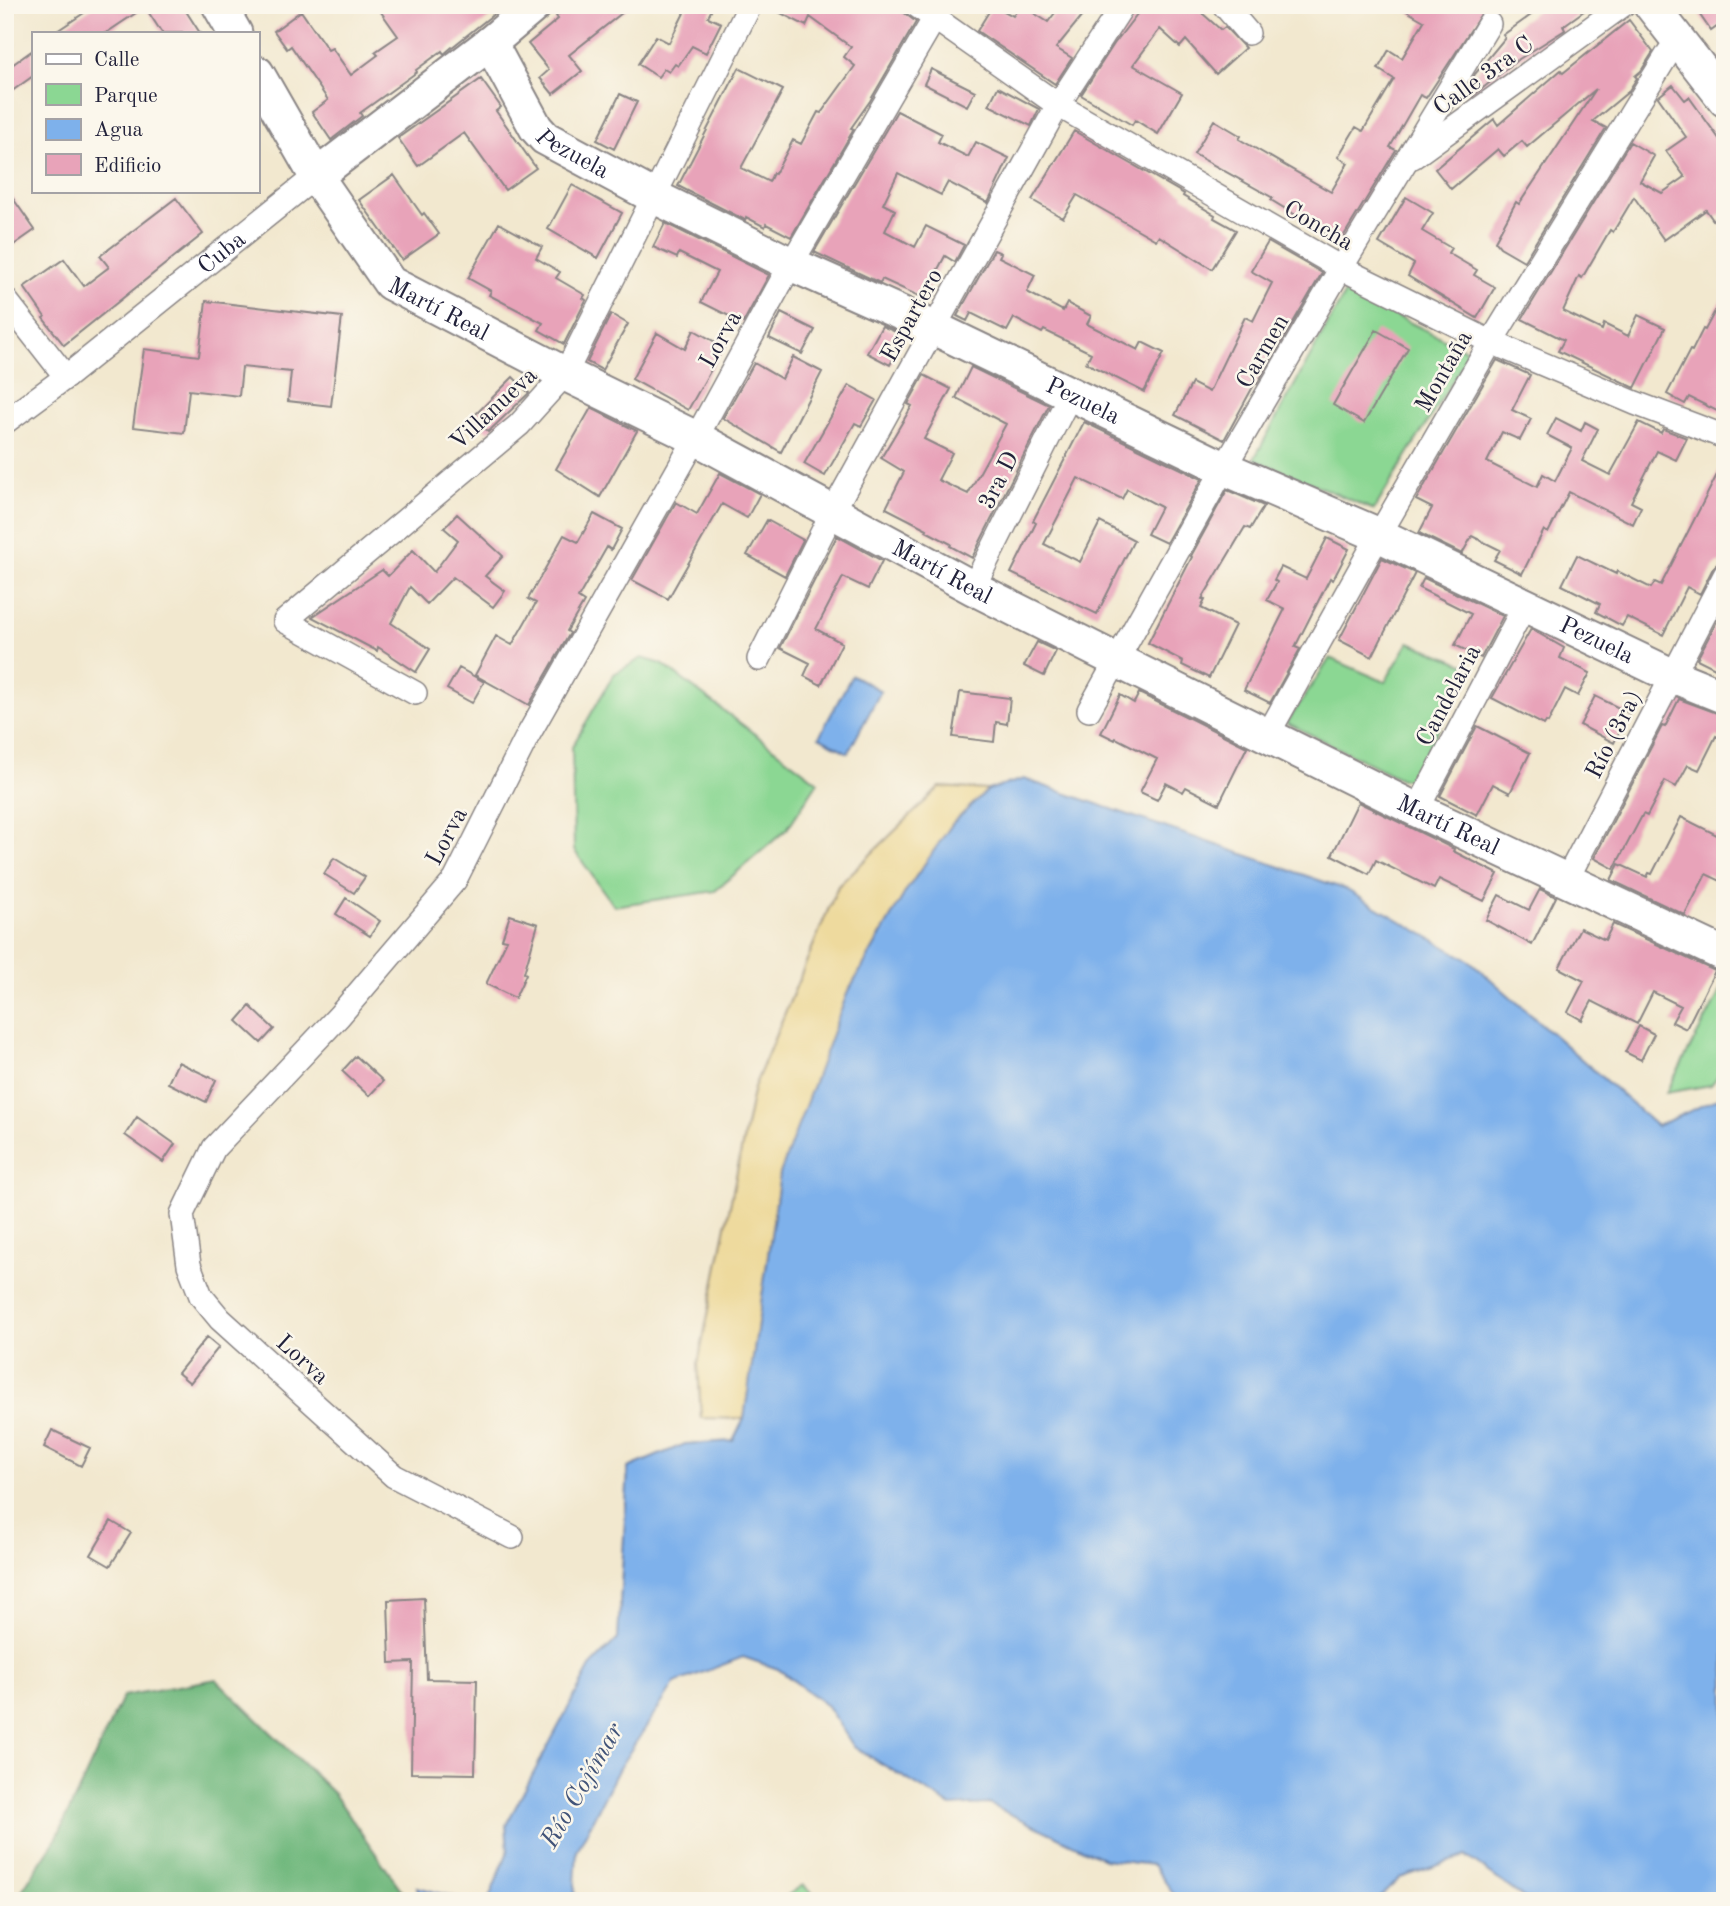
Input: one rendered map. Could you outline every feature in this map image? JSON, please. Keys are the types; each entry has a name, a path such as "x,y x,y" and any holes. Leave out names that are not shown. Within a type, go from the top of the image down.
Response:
{"main road":[{"path":"219,5 234,32"},
{"name":"Cuba","path":"316,176 536,5"},
{"path":"1651,5 1725,100"},
{"name":"Pezuela","path":"490,43 536,128 545,138 653,196 1224,468 1379,535 1673,676 1725,697"},
{"name":"Martí Real","path":"259,76 316,176 390,283 565,374 696,438 973,588 1267,736 1417,810 1567,879 1721,945"}],"street":[{"name":"Villanueva","path":"415,693 285,621 519,425 565,374 750,5"},
{"name":"Espartero","path":"760,659 833,511 934,328 1058,105 1123,5"},
{"path":"1224,5 1248,33"},
{"name":"Calle 3ra C","path":"1406,162 1623,5"},
{"name":"Concha","path":"925,12 1058,105 1341,268 1490,342 1725,437"},
{"name":"Lorva","path":"512,1537 394,1476 220,1319 201,1296 189,1265 182,1214 214,1148 339,1016 455,880 527,737 696,438 925,12"},
{"name":"Carmen","path":"1089,710 1224,468 1489,24"},
{"name":"Montaña","path":"1267,736 1490,342 1669,52 1680,42"},
{"name":"Cuba","path":"5,422 66,377 316,176"},
{"path":"5,299 66,377"},
{"name":"3ra D","path":"973,588 1070,395"},
{"name":"Río (3ra)","path":"1567,879 1725,575"},
{"name":"Candelaria","path":"1417,810 1525,605"}],"green space":[{"path":"1346,291 1470,352 1374,510 1254,459"},
{"path":"1409,642 1471,667 1412,779 1401,779 1287,723 1330,658 1385,682"},
{"path":"642,658 662,664 818,782 787,829 715,891 614,906 574,850 572,747 614,674"},
{"path":"1725,983 1725,1067 1711,1085 1666,1093"},
{"path":"216,1679 334,1794 409,1901 15,1901 56,1839 123,1696"},
{"path":"803,1885 821,1901 779,1901"}],"sand":[{"path":"940,787 988,790 953,823 906,891 847,994 780,1174 744,1419 701,1418 698,1364 754,1087 838,886"}],"water":[{"path":"852,675 881,691 848,753 819,737"},
{"name":"Río Cojímar","path":"1024,779 1345,889 1470,961 1657,1126 1725,1095 1725,1894 1715,1901 1533,1901 1524,1898 1466,1856 1400,1878 1376,1901 1179,1901 1153,1865 1104,1859 989,1804 951,1806 854,1747 827,1706 778,1669 743,1657 675,1683 619,1768 577,1851 574,1901 488,1901 508,1851 506,1825 590,1667 618,1638 628,1468 685,1444 733,1441 744,1419 780,1174 847,994 906,891 953,823 988,790"},
{"path":"417,1887 469,1901 420,1901"}],"building":[{"path":"96,5 182,5 199,32 161,32 145,7 108,32 56,32"},
{"path":"376,5 505,5 444,54 442,51 360,113 362,116 331,140 312,112 328,100 291,46 287,49 274,31 301,11 328,50 332,48 351,75 378,55 375,52 398,36"},
{"path":"569,5 632,5 569,55 582,71 553,94 540,78 549,70 528,44 558,19 556,16"},
{"path":"688,5 714,5 708,17 721,23 706,53 692,46 678,66 675,64 669,72 664,69 658,77 638,64 656,36 669,43"},
{"path":"765,5 894,5 916,22 851,128 854,129 791,237 766,224 765,227 746,217 745,220 678,186 739,68 783,90 741,168 769,182 793,140 801,144 818,112 821,113 855,66 844,57 851,47 810,17 806,26"},
{"path":"993,5 1013,16 1021,5 1048,22 1061,5 1091,5 1056,48 1072,58 1055,84 977,31"},
{"path":"1144,5 1193,5 1221,30 1225,27 1245,48 1216,74 1186,40 1180,47 1160,29 1133,65 1182,93 1158,134 1135,120 1132,125 1081,95 1114,44"},
{"path":"1396,5 1487,5 1426,98 1420,95 1390,147 1396,150 1340,242 1271,200 1273,198 1194,154 1214,120 1241,136 1239,139 1331,192 1348,163 1338,157 1356,127 1363,131 1394,79 1378,69 1389,50 1402,58 1424,21"},
{"path":"1545,5 1592,5 1563,26 1565,30 1516,61 1472,97 1465,91 1475,74 1505,38 1503,35"},
{"path":"1693,5 1725,5 1725,21 1711,31"},
{"path":"1629,20 1653,52 1635,76 1637,78 1628,92 1593,121 1606,128 1524,261 1500,247 1495,241 1516,202 1519,204 1596,89 1527,147 1522,141 1504,156 1498,149 1451,189 1435,169 1494,119 1498,125 1561,70 1563,73"},
{"path":"32,51 32,77 5,96 5,70"},
{"path":"931,69 975,91 967,106 924,84"},
{"path":"481,79 501,107 496,111 536,168 505,190 464,133 418,166 398,138"},
{"path":"1673,85 1685,100 1689,97 1725,147 1725,211 1713,220 1706,210 1664,240 1634,197 1613,232 1610,230 1582,278 1579,276 1563,311 1602,330 1604,324 1628,336 1638,315 1665,328 1635,388 1558,351 1564,340 1522,319 1630,142 1654,156 1640,181 1662,193 1685,177 1666,151 1686,137 1658,97"},
{"path":"998,87 1039,109 1031,126 989,105"},
{"path":"620,94 637,102 614,149 597,140"},
{"path":"897,111 942,134 938,142 968,157 976,142 1009,158 988,203 948,182 941,195 898,173 883,204 895,210 885,231 915,247 926,226 964,245 955,262 945,256 923,298 882,279 880,283 814,252"},
{"path":"1074,131 1184,194 1183,196 1215,215 1214,218 1236,230 1212,269 1159,236 1156,240 1077,195 1063,218 1032,200"},
{"path":"394,175 439,234 402,260 359,200"},
{"path":"572,185 622,213 598,258 548,229"},
{"path":"5,187 35,230 5,251"},
{"path":"1406,197 1433,213 1422,231 1451,248 1448,253 1477,270 1474,275 1495,287 1477,318 1408,276 1414,264 1379,243"},
{"path":"176,198 203,234 64,345 24,287 64,259 84,286 109,267 100,256"},
{"path":"499,223 542,247 536,258 560,272 556,278 585,295 583,298 586,300 564,344 539,330 543,323 489,295 491,291 468,278"},
{"path":"665,223 769,275 743,323 701,302 717,272 679,253 677,258 653,247"},
{"path":"1268,242 1322,273 1257,384 1255,383 1224,440 1175,415 1192,383 1209,392 1245,317 1253,321 1272,283 1251,271"},
{"path":"994,250 1001,253 999,257 1035,275 1027,292 1063,311 1067,303 1091,316 1087,324 1138,350 1142,342 1164,353 1144,392 1086,363 1091,353 1044,330 1042,333 1014,318 1007,331 971,313 967,321 957,316"},
{"path":"1725,292 1725,415 1689,397 1685,404 1667,394"},
{"path":"206,301 342,317 331,406 288,401 291,372 242,367 239,396 189,390 184,433 133,427 144,349 199,356"},
{"path":"781,313 815,330 802,354 769,338"},
{"path":"611,314 628,324 602,370 587,362"},
{"path":"882,326 905,336 890,365 867,353"},
{"path":"694,330 724,347 688,410 632,379 657,333 685,349"},
{"path":"1376,330 1408,348 1364,423 1333,405"},
{"path":"793,357 822,372 781,452 723,418 754,363 782,379"},
{"path":"1497,360 1530,375 1512,410 1531,419 1520,440 1502,432 1487,462 1537,487 1543,474 1555,481 1572,448 1547,435 1556,418 1581,431 1585,422 1598,429 1582,461 1610,475 1639,422 1661,433 1663,429 1687,438 1676,460 1657,451 1631,502 1641,507 1633,524 1569,492 1548,533 1544,530 1522,574 1494,560 1500,550 1472,536 1462,554 1419,533 1432,508 1416,500"},
{"path":"971,367 1049,405 972,558 926,531 927,529 886,508 904,472 881,458 912,406 908,404 924,375 951,389 924,439 952,453 938,480 968,494 1006,424 956,398"},
{"path":"513,377 529,393 488,432 473,417"},
{"path":"849,385 876,400 861,426 855,423 825,476 804,464"},
{"path":"591,408 637,431 600,497 556,469"},
{"path":"1084,422 1202,479 1166,543 1147,534 1161,507 1127,489 1122,499 1078,478 1044,544 1080,562 1100,522 1134,540 1097,614 1011,573 1036,523 1033,521"},
{"path":"1725,459 1725,561 1713,568 1700,594 1687,587 1663,635 1627,617 1622,626 1596,612 1600,604 1562,585 1577,555 1651,588 1655,582 1661,585"},
{"path":"720,473 760,494 747,518 722,504 668,599 632,580 676,502 697,514"},
{"path":"1227,490 1264,506 1250,529 1245,527 1202,599 1205,600 1201,608 1235,625 1209,678 1182,665 1183,661 1148,643"},
{"path":"457,514 503,556 485,576 505,591 493,607 453,577 427,604 410,587 391,623 430,649 416,672 378,647 377,651 312,617 382,570 388,576 413,550 434,572 458,540 444,528"},
{"path":"594,514 622,529 611,550 607,547 578,598 584,602 567,631 570,633 529,705 475,675 496,636 512,645 536,603 528,599 564,535 578,542"},
{"path":"767,520 803,540 785,576 747,555"},
{"path":"837,536 882,561 868,589 843,577 816,629 842,643 821,685 804,676 810,663 780,648"},
{"path":"1327,538 1349,549 1333,580 1330,578 1295,647 1300,649 1270,703 1244,690 1285,609 1267,600 1277,582 1274,580 1281,567 1306,579"},
{"path":"1382,558 1415,573 1372,657 1339,640"},
{"path":"1424,578 1503,616 1481,658 1455,645 1471,614 1419,588"},
{"path":"1725,606 1725,673 1697,659"},
{"path":"1531,629 1564,648 1560,658 1590,673 1578,696 1565,689 1548,723 1544,725 1492,698"},
{"path":"1037,642 1056,651 1044,676 1024,666"},
{"path":"459,668 484,682 472,703 447,689"},
{"path":"960,692 1010,698 1007,724 996,722 994,742 953,737"},
{"path":"1139,693 1247,747 1219,804 1186,787 1183,792 1166,783 1157,800 1140,792 1157,759 1101,733 1120,695 1134,703"},
{"path":"1595,696 1629,713 1614,743 1580,725"},
{"path":"1679,699 1725,716 1725,741 1716,736 1699,770 1688,765 1676,787 1665,781 1647,816 1643,814 1614,869 1594,858 1662,726 1665,727"},
{"path":"1477,726 1530,753 1510,793 1493,784 1477,815 1440,796"},
{"path":"1358,802 1454,849 1453,851 1498,874 1484,901 1439,879 1434,889 1376,860 1369,874 1332,855"},
{"path":"1681,817 1725,839 1725,883 1706,874 1685,915 1611,880 1619,864 1647,877 1649,873 1652,874"},
{"path":"334,858 365,877 354,893 324,874"},
{"path":"1540,889 1556,897 1532,945 1486,920 1499,895 1529,910"},
{"path":"346,898 380,921 370,936 336,914"},
{"path":"510,915 538,924 524,973 526,974 515,998 486,984 507,940 502,939"},
{"path":"1613,924 1715,971 1686,1029 1672,1022 1681,1006 1653,992 1637,1024 1592,1001 1582,1020 1568,1012 1584,981 1559,968 1580,928 1605,940"},
{"path":"250,1006 274,1029 261,1043 237,1021"},
{"path":"1639,1026 1654,1034 1641,1060 1625,1052"},
{"path":"356,1056 383,1081 369,1096 342,1071"},
{"path":"178,1062 216,1080 206,1102 168,1083"},
{"path":"137,1117 175,1144 163,1162 125,1135"},
{"path":"207,1337 219,1347 190,1383 178,1373"},
{"path":"52,1430 90,1448 81,1466 44,1447"},
{"path":"111,1521 131,1533 110,1566 91,1555"},
{"path":"424,1598 427,1679 477,1680 475,1774 411,1773 413,1662 390,1663 388,1600"}]}
